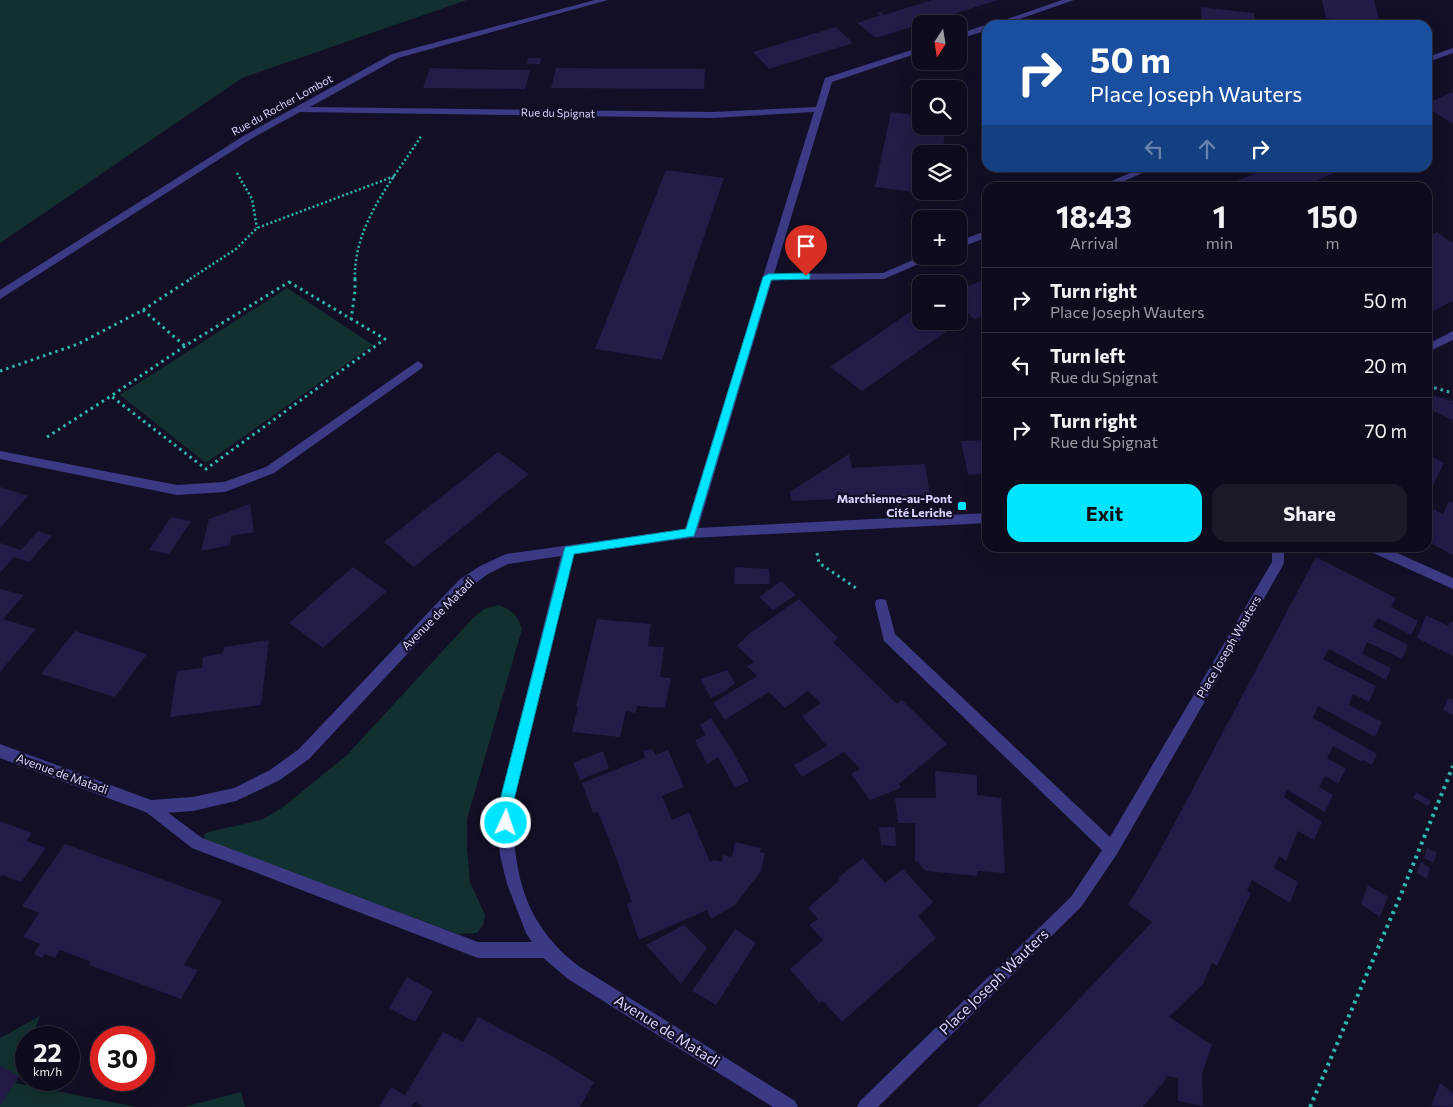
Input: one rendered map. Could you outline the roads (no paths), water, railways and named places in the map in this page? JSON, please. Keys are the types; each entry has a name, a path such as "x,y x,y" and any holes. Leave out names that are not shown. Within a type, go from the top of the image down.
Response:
{"street":[{"name":"Rue du Rocher Lombot","path":"0,295 219,156 298,109 395,56 604,0"},
{"path":"1009,20 1070,0"},
{"path":"968,34 982,29"},
{"path":"1432,58 1453,50"},
{"path":"690,532 828,80 912,52"},
{"name":"Rue du Spignat","path":"298,109 712,115 819,109"},
{"path":"1114,182 1138,172"},
{"path":"967,242 982,235"},
{"path":"768,277 884,276 912,264"},
{"path":"1432,346 1453,335"},
{"path":"0,455 177,490 225,487 270,470 418,365"},
{"path":"569,550 690,532 982,518"},
{"name":"Avenue de Matadi","path":"151,806 194,804 236,794 275,775 304,754 464,584 484,570 506,559 569,550 506,804 506,842 510,869 522,906 532,927 547,950 574,973 789,1107"},
{"name":"Place Joseph Wauters","path":"866,1107 1076,902 1112,849 1278,563 1278,552"},
{"path":"1384,552 1453,584"},
{"path":"881,604 889,637 1112,849"},
{"name":"Avenue de Matadi","path":"0,751 151,806 197,843 478,950 547,950"}],"place":[{"name":"Marchienne-au-Pont Cité Leriche","path":"962,506"}]}
